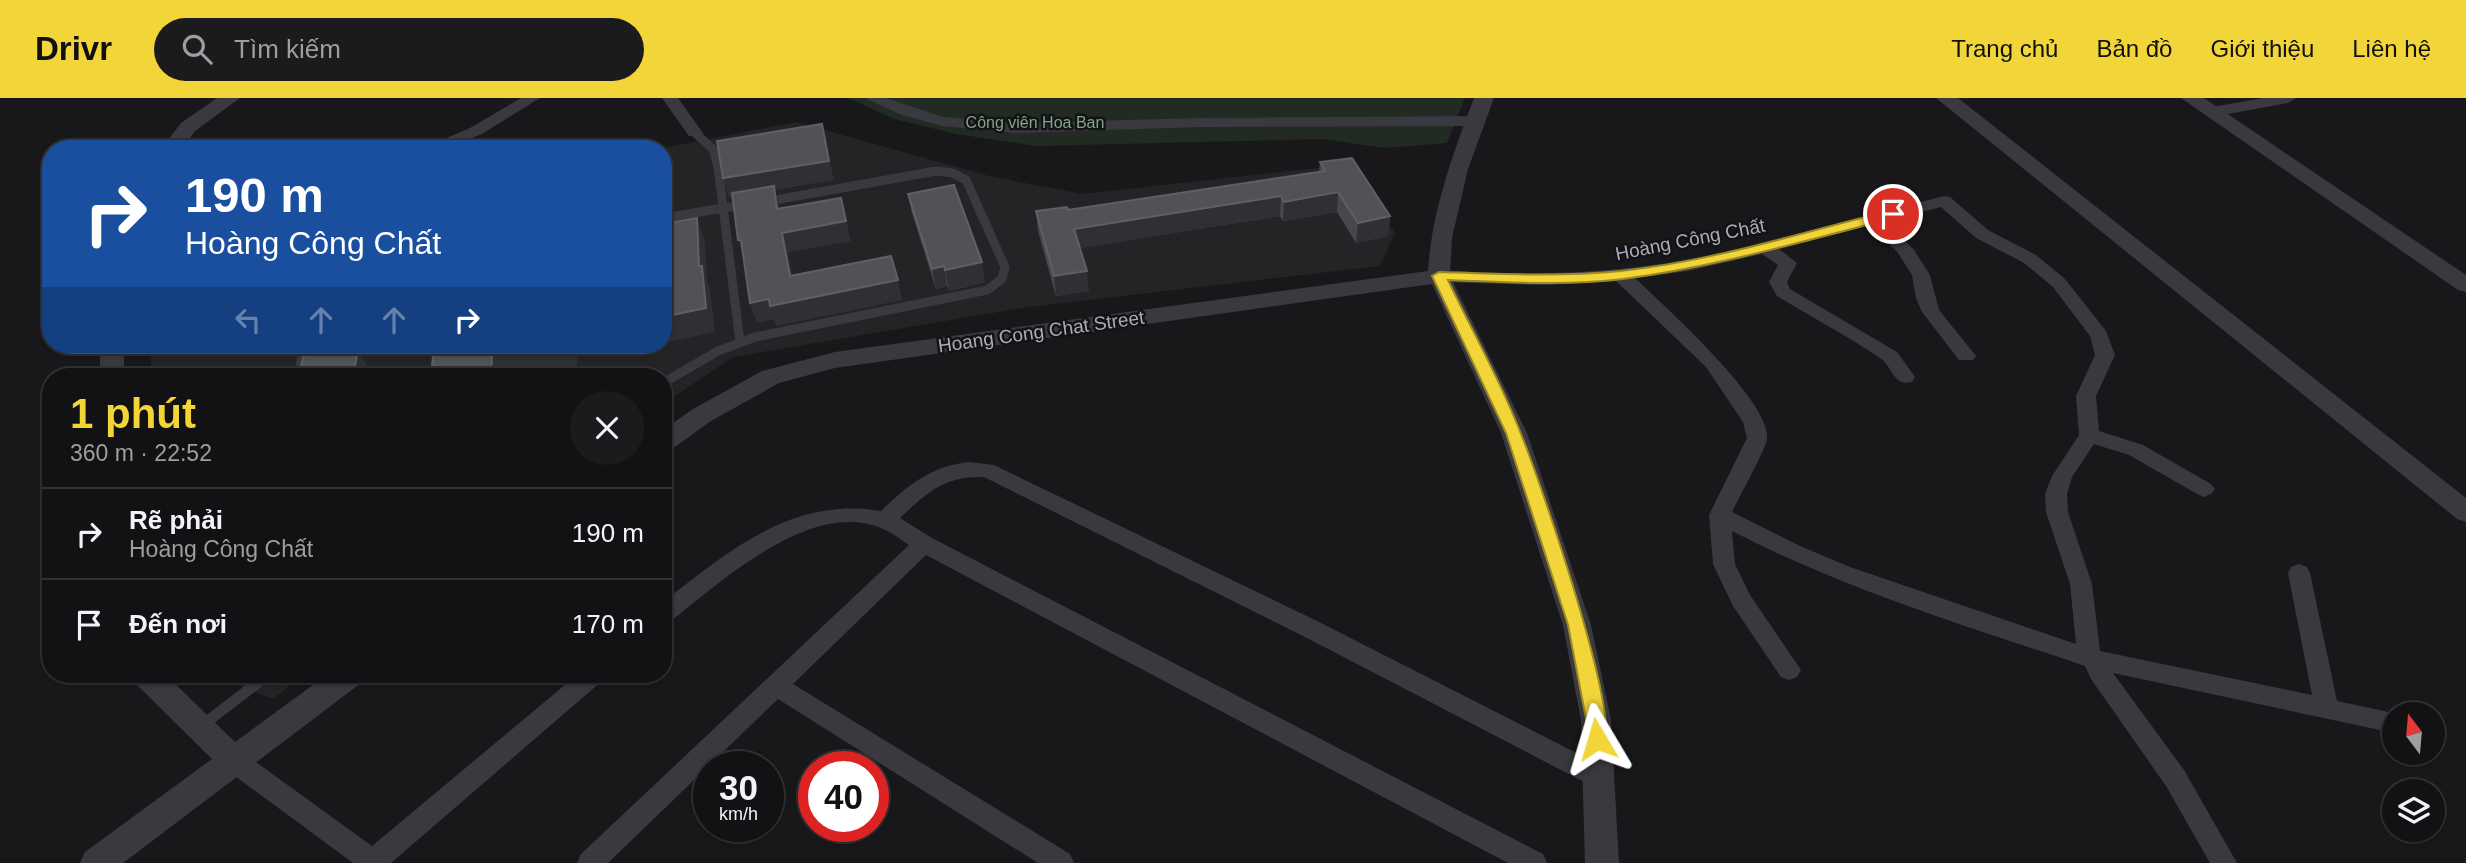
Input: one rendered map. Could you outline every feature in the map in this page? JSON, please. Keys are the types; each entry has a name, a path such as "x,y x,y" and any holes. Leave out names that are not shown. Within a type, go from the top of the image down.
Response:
{"street":[{"path":"177,140 188,127 230,98"},
{"path":"452,140 476,131 532,98"},
{"path":"670,98 695,133"},
{"path":"873,98 895,109 936,122 988,129 1480,110 1458,169 1441,238 1439,276 1514,433 1577,625 1596,720 1602,863"},
{"path":"1946,98 2466,512"},
{"path":"2191,98 2466,285"},
{"path":"2212,112 2288,98"},
{"name":"Hoàng Công Chất","path":"1439,276 1575,279 1621,275 1723,258 1944,201 1982,233 2030,259 2059,283 2099,335 2105,355 2086,396 2089,435"},
{"path":"1874,219 1906,250 1921,275 1925,298 1931,312 1966,356"},
{"path":"1764,247 1788,263 1778,282 1783,292 1890,356 1905,377"},
{"path":"1621,275 1713,363 1753,421 1757,438 1720,515 1724,564 1741,600 1789,670"},
{"name":"Hoang Cong Chat Street","path":"672,437 702,415 771,377 835,360 1439,276"},
{"path":"2204,489 2136,450 2089,435 2062,476 2056,494 2057,512 2081,584 2092,658 2099,672 2175,779 2224,863"},
{"path":"885,520 923,484 943,472 966,468 987,470 1313,630 1599,777"},
{"path":"672,608 743,554 797,524 842,515 863,515 885,520 924,544 1534,863"},
{"path":"1720,515 1842,573 2092,658 2382,720"},
{"path":"593,862 924,544"},
{"path":"2299,573 2326,707"},
{"path":"155,683 233,760 373,863 583,683"},
{"path":"97,863 338,683"},
{"path":"778,687 1061,863"}],"lane":[{"path":"695,133 713,149 740,342"},
{"path":"672,217 936,171 953,173 966,180 1005,267 1002,279 987,290 740,342 718,351 672,378"},
{"path":"200,727 257,683"}],"shaded area":[{"path":"796,122 989,176 1082,194 1317,168 1356,169 1395,233 1380,266 1029,307 733,357 672,398 672,368 151,368 151,354 672,354 672,146"},
{"path":"231,683 293,683 273,699"}],"green space":[{"name":"Công viên Hoa Ban","path":"848,98 1465,98 1447,143 1384,148 1323,139 1036,146 956,134 894,119"}],"building":[{"path":"822,124 829,161 723,178 717,141"},
{"path":"1352,158 1390,216 1358,223 1338,192 1284,202 1281,196 1074,229 1087,271 1054,276 1036,211 1067,207 1068,210 1325,171 1320,162"},
{"path":"954,185 982,262 945,270 944,266 932,269 908,194"},
{"path":"774,186 777,209 841,198 846,221 782,233 790,276 891,256 898,280 770,306 769,299 750,303 732,193"},
{"path":"697,218 699,266 702,266 706,308 672,315 672,222"},
{"path":"304,354 357,354 355,368 301,368"},
{"path":"433,354 497,354 492,355 491,368 432,367"}],"route":[{"path":"1597,739 1596,720 1577,625 1514,433 1439,276 1575,279 1621,275 1723,258 1893,214"}]}
